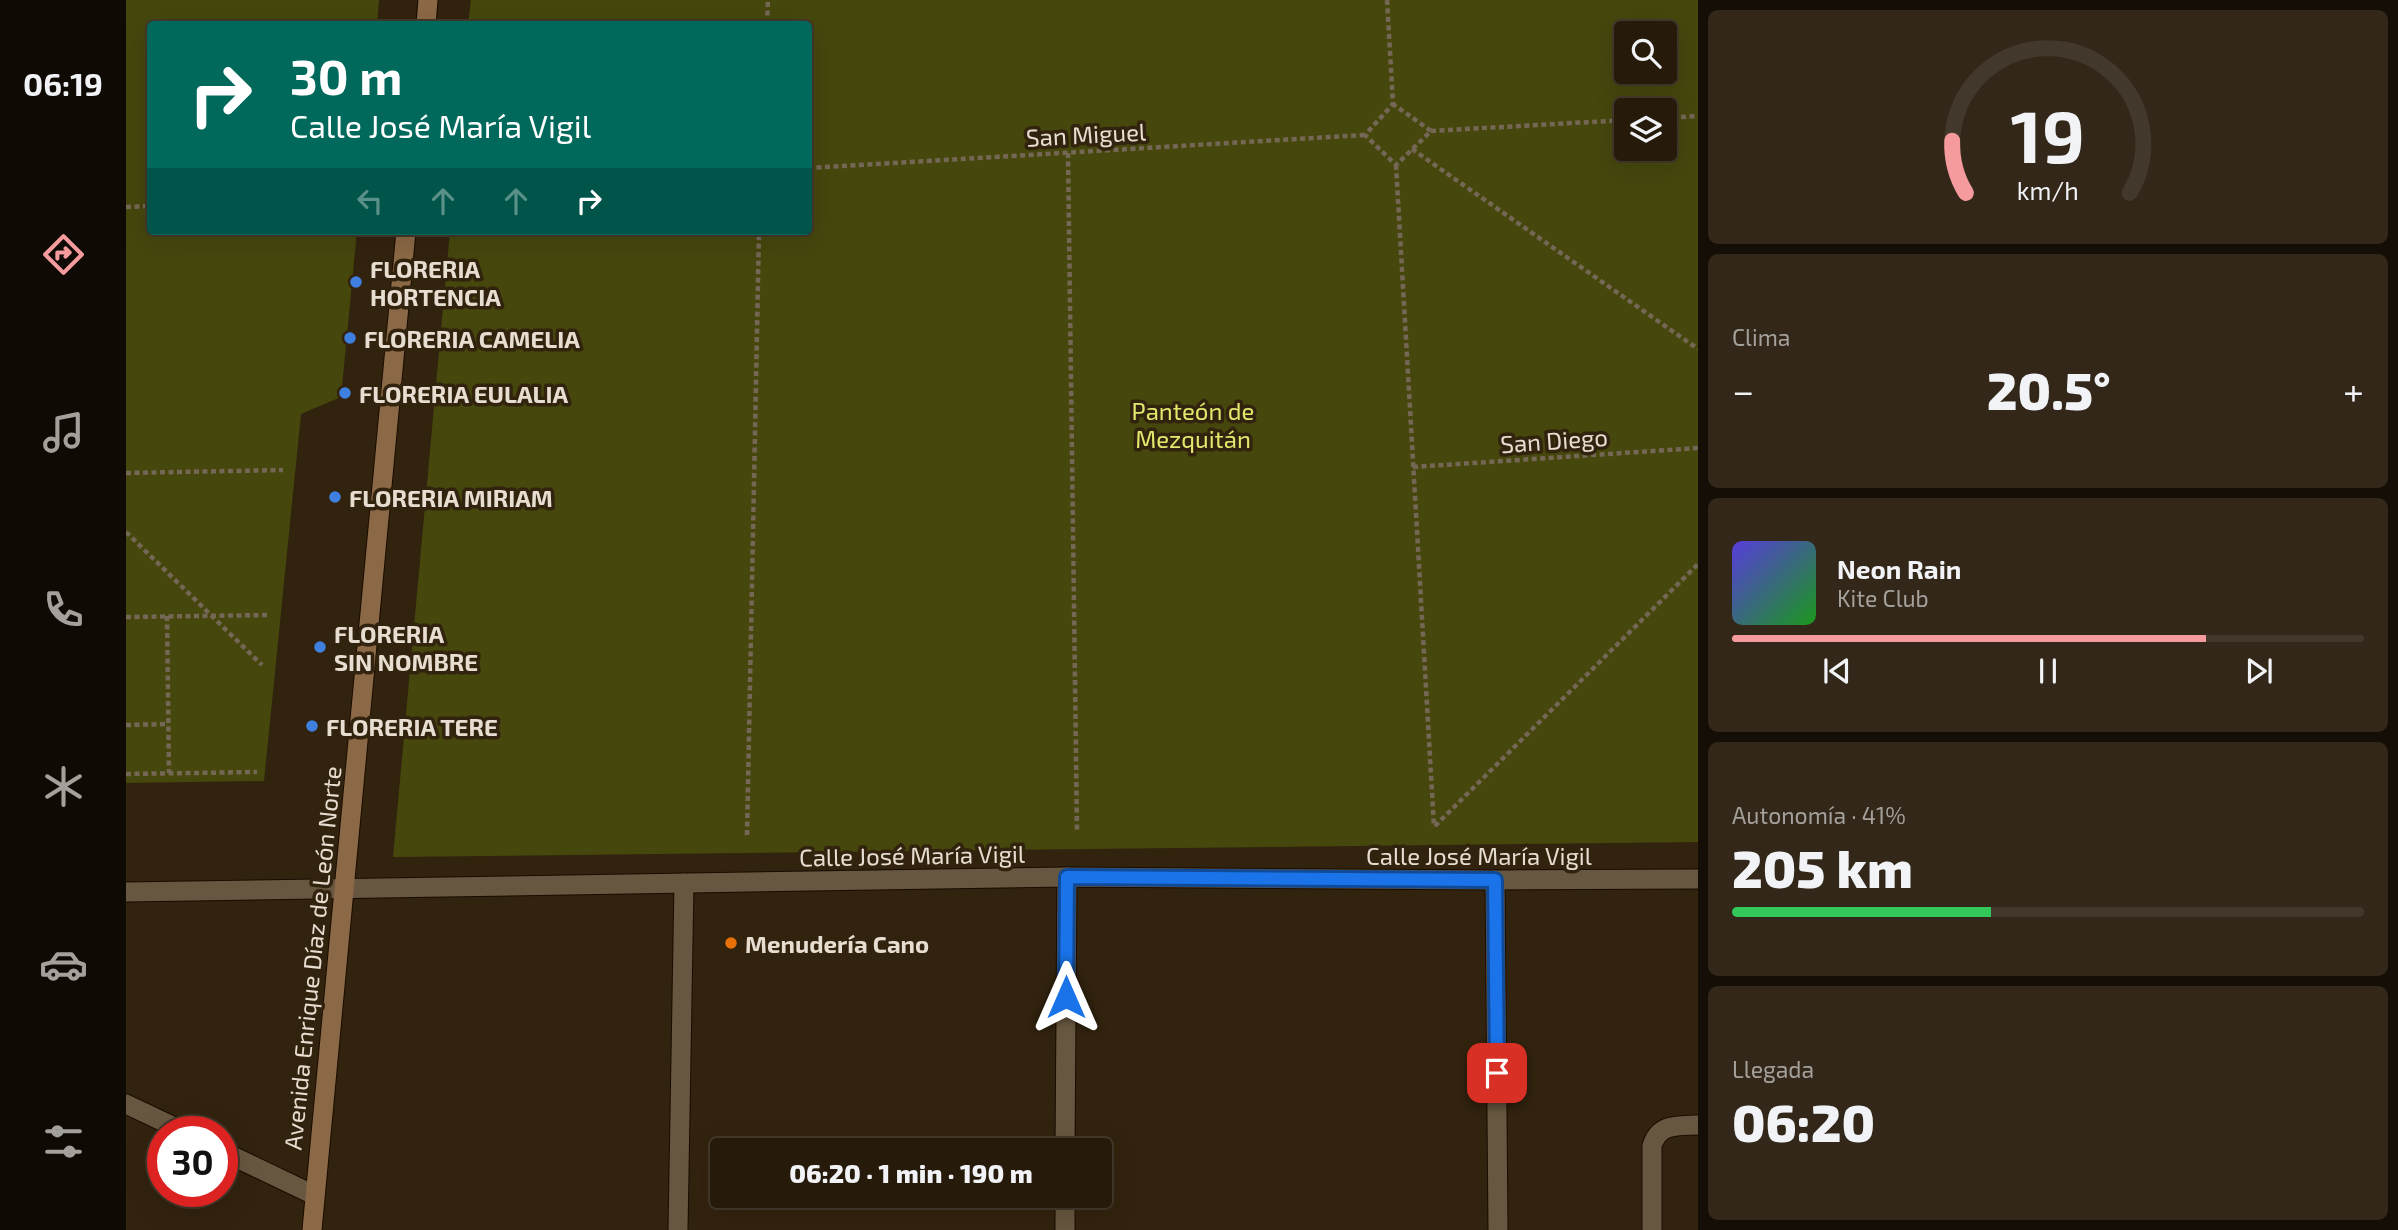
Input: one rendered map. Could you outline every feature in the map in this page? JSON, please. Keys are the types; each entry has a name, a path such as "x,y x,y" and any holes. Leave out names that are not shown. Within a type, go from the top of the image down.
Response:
{"main road":[{"path":"425,21 428,0"},
{"name":"Avenida Enrique Díaz de León Norte","path":"312,1230 406,235"}],"street":[{"name":"Calle José María Vigil","path":"126,892 1067,877 1495,880 1698,878"},
{"path":"1065,1138 1067,877"},
{"path":"1495,880 1498,1230"},
{"path":"678,1230 684,883"},
{"path":"126,1104 151,1116"},
{"path":"1652,1230 1652,1146 1655,1136 1662,1129 1672,1126 1698,1125"},
{"path":"238,1159 314,1195"},
{"path":"1065,1208 1065,1230"}],"path":[{"path":"767,21 768,0"},
{"path":"1387,0 1393,104 1365,135 1396,164 1434,827 1698,564"},
{"path":"1393,104 1431,131 1614,121"},
{"path":"1677,117 1698,116"},
{"path":"1396,164 1431,131"},
{"name":"San Miguel","path":"812,167 1365,135"},
{"path":"1412,149 1698,349"},
{"path":"1068,153 1077,831"},
{"path":"126,207 147,206"},
{"path":"747,835 759,235"},
{"name":"San Diego","path":"1413,467 1698,448"},
{"path":"126,472 283,470"},
{"path":"126,532 262,665"},
{"path":"126,617 269,615"},
{"path":"167,616 169,773"},
{"path":"126,724 168,724"},
{"path":"126,774 257,772"}],"green space":[{"path":"126,0 379,0 377,21 147,21 147,235 357,235 341,397 301,414 264,781 126,783"},
{"name":"Panteón de Mezquitán","path":"471,0 1698,0 1698,842 393,857 450,235 812,235 812,21 468,21"}],"place":[{"name":"FLORERIA HORTENCIA","path":"356,282"},
{"name":"FLORERIA CAMELIA","path":"350,338"},
{"name":"FLORERIA EULALIA","path":"345,393"},
{"name":"FLORERIA MIRIAM","path":"335,497"},
{"name":"FLORERIA SIN NOMBRE","path":"320,647"},
{"name":"FLORERIA TERE","path":"312,726"},
{"name":"Menudería Cano","path":"731,943"}],"route":[{"path":"1066,997 1067,877 1495,880 1497,1073"}]}
